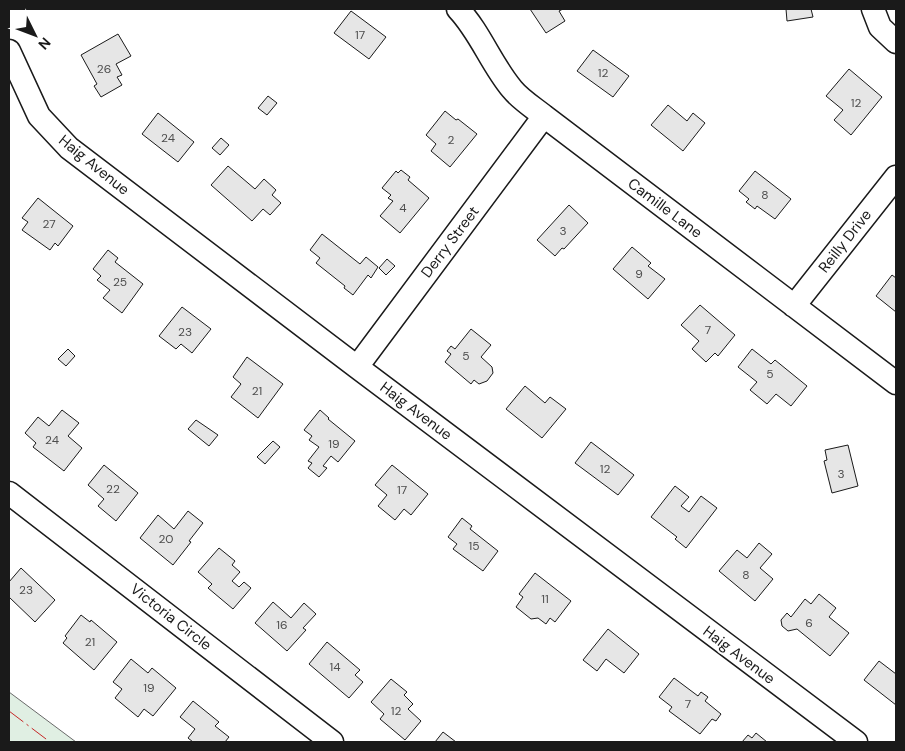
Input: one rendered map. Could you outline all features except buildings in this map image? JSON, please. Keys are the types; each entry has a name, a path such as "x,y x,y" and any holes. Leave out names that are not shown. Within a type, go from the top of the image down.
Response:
{"street":[{"name":"Camille Lane","path":"458,9 470,22 512,90 896,383"},
{"path":"873,9 880,27 896,42"},
{"name":"Haig Avenue","path":"9,51 40,116 69,148 856,742"},
{"name":"Derry Street","path":"357,367 544,116"},
{"name":"Reilly Drive","path":"794,306 896,177"},
{"name":"Victoria Circle","path":"9,493 332,742"}],"green space":[{"path":"9,692 76,742 9,742"}],"power":[{"path":"9,711 50,742"}]}
